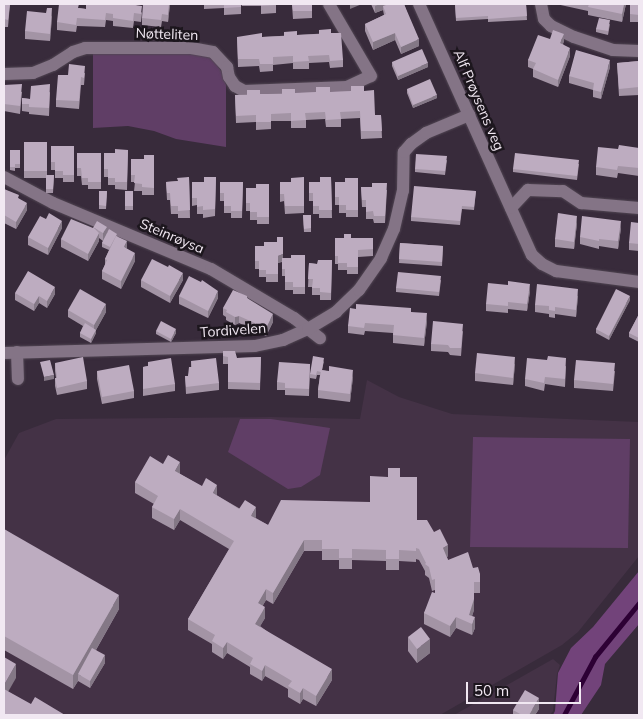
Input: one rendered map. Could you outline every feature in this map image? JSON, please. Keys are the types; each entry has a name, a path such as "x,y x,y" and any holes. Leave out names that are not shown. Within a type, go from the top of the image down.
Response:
{"street":[{"name":"Nøtteliten","path":"4,74 33,72 53,65 73,52 85,48 191,48 213,52 227,67 229,77 235,86 244,90 347,87 371,76 329,4"},
{"name":"Alf Prøysens veg","path":"419,4 532,255 542,264 556,271 639,282"},
{"path":"541,4 544,19 551,26 566,34 613,50 639,51"},
{"name":"Tordivelen","path":"4,352 255,346 284,340 308,328 336,312 359,290 382,258 394,229 403,191 404,152 426,133 469,114"},
{"name":"Steinrøysa","path":"4,177 53,203 211,268 308,328 320,338"},
{"path":"511,208 528,190 563,191 581,203 639,208"},
{"path":"18,352 18,379"}],"shaded area":[{"path":"93,51 194,53 206,55 214,60 223,74 226,85 226,147 176,139 154,131 128,126 93,128"},
{"path":"367,380 399,397 452,414 639,422 639,556 578,632 562,645 440,715 4,715 4,460 19,433 56,419 270,417 360,419"},
{"path":"240,419 271,419 330,428 320,475 301,487 288,489 228,452"},
{"path":"473,437 630,439 628,548 470,547"},
{"path":"639,571 639,624 605,664 601,685 581,715 553,715 555,711 558,673 571,648 593,627"},
{"path":"553,659 560,665 557,674 553,711 550,715 454,715"}],"building":[{"path":"4,4 10,4 8,20 4,19"},
{"path":"59,4 79,4 78,8 86,9 86,4 135,4 142,6 141,14 134,13 133,21 113,18 113,14 106,13 105,20 77,18 76,25 57,22"},
{"path":"143,4 169,4 168,15 162,14 161,20 142,18"},
{"path":"224,4 241,4 241,7 224,8"},
{"path":"261,4 276,4 276,5 261,6"},
{"path":"292,4 312,4 312,11 293,11"},
{"path":"404,4 419,39 401,47 395,33 373,42 365,24 386,14 383,6"},
{"path":"455,4 526,4 527,16 488,19 488,16 456,18"},
{"path":"589,4 624,4 622,14 588,7"},
{"path":"630,4 639,4 639,15 630,14"},
{"path":"47,8 52,8 50,34 25,31 27,11 46,13"},
{"path":"599,18 610,20 608,31 596,29"},
{"path":"331,29 331,33 341,33 343,60 330,61 329,55 308,56 309,61 293,62 293,56 273,57 273,64 260,64 259,59 238,59 237,37 262,33 262,37 284,36 284,32 297,31 297,35 319,34 319,30"},
{"path":"553,30 564,34 560,43 570,48 558,80 533,69 536,63 528,60 538,35 550,39"},
{"path":"422,49 428,63 398,76 392,62"},
{"path":"576,50 610,60 601,92 593,90 594,83 569,76"},
{"path":"639,61 639,87 619,89 617,63"},
{"path":"69,64 85,66 84,78 81,77 79,101 56,100 58,75 68,75"},
{"path":"430,79 437,95 413,105 407,89"},
{"path":"22,84 20,106 4,104 4,85"},
{"path":"50,84 49,108 29,107 29,104 22,104 22,98 30,99 31,86"},
{"path":"351,86 364,86 364,91 374,90 375,115 381,115 382,131 361,131 360,111 340,112 341,119 326,120 325,112 305,113 306,120 291,121 291,113 271,114 271,122 256,122 256,115 236,116 235,95 247,95 247,90 260,90 260,94 282,94 282,89 295,89 295,93 316,92 316,87 330,87 330,92 351,91"},
{"path":"24,142 47,142 47,171 24,171"},
{"path":"619,145 639,148 639,168 618,166 617,170 596,167 598,147 618,149"},
{"path":"51,146 74,146 74,175 63,175 63,171 55,171 55,162 51,162"},
{"path":"115,149 128,150 127,182 115,182 115,178 108,178 108,169 104,169 104,153 115,153"},
{"path":"10,150 20,150 20,164 15,164 15,167 10,167"},
{"path":"77,153 101,153 101,182 88,182 88,178 82,178 81,168 77,168"},
{"path":"515,153 579,160 577,176 513,169"},
{"path":"416,154 447,156 445,171 415,169"},
{"path":"144,155 154,155 154,188 142,187 142,184 134,183 135,175 131,175 131,159 144,159"},
{"path":"46,175 54,175 53,189 46,189"},
{"path":"189,177 190,210 178,211 178,206 171,206 170,193 167,193 166,182 178,181 177,178"},
{"path":"204,177 216,177 215,209 203,210 203,206 197,207 197,198 192,198 192,182 204,182"},
{"path":"304,177 304,206 285,206 284,194 280,194 280,182 291,182 291,178"},
{"path":"320,177 331,177 332,210 319,210 319,206 313,206 313,193 309,193 309,182 320,182"},
{"path":"345,178 358,178 358,210 346,210 346,205 339,205 339,197 335,197 335,182 345,182"},
{"path":"220,182 243,182 242,211 231,211 231,206 224,206 224,193 220,193"},
{"path":"372,183 387,183 385,216 374,216 373,211 366,212 366,200 362,200 361,187 372,187"},
{"path":"256,184 269,184 269,217 257,217 257,212 250,212 250,203 246,203 246,188 256,188"},
{"path":"414,186 476,191 474,207 462,206 460,221 411,217"},
{"path":"4,189 19,195 18,198 27,203 16,222 4,215"},
{"path":"99,191 107,191 106,206 99,205"},
{"path":"125,191 133,191 133,206 125,206"},
{"path":"49,213 62,221 48,248 28,237 40,216 46,219"},
{"path":"558,213 577,216 574,242 555,239"},
{"path":"303,215 311,215 311,228 304,229"},
{"path":"582,216 621,221 618,241 599,239 599,241 580,237"},
{"path":"71,219 93,228 97,221 107,227 103,233 94,228 99,233 88,254 61,239"},
{"path":"631,222 639,223 639,244 629,243"},
{"path":"109,229 117,234 110,247 102,243"},
{"path":"344,234 351,234 351,238 373,238 373,249 358,250 358,267 347,267 347,263 338,263 338,256 335,256 335,238 344,238"},
{"path":"116,236 127,241 124,247 135,253 121,281 102,271 107,260 105,259"},
{"path":"277,237 283,237 283,254 278,256 278,274 266,274 266,270 259,270 259,261 255,261 255,246 264,246 264,242 277,242"},
{"path":"400,243 443,246 442,262 399,259"},
{"path":"291,255 305,255 305,287 293,287 293,282 285,282 285,269 282,269 282,258 291,258"},
{"path":"152,259 168,267 169,265 183,273 170,296 141,280"},
{"path":"318,260 332,260 331,293 320,292 320,288 312,288 313,279 308,279 309,263 317,264"},
{"path":"28,271 55,287 47,301 39,296 34,304 15,293"},
{"path":"398,272 441,276 439,292 396,288"},
{"path":"189,276 201,282 202,280 218,291 208,311 179,296"},
{"path":"508,281 530,284 527,304 508,302 508,306 486,304 488,283 508,285"},
{"path":"537,284 578,289 576,310 555,307 555,311 549,310 549,306 535,305"},
{"path":"80,289 106,304 94,325 68,310"},
{"path":"616,289 630,296 609,336 596,329"},
{"path":"233,290 247,296 247,298 273,314 266,328 226,312 227,310 223,308"},
{"path":"356,304 411,308 411,312 427,313 424,338 393,335 394,325 365,323 364,328 348,326 350,308 356,309"},
{"path":"639,314 639,338 629,333"},
{"path":"161,321 176,329 171,339 156,331"},
{"path":"433,321 463,324 461,348 431,344"},
{"path":"85,323 96,330 91,339 80,333"},
{"path":"223,351 235,351 237,358 261,357 260,383 228,382 228,357 223,356"},
{"path":"477,353 515,357 513,378 475,373"},
{"path":"313,356 324,358 322,370 321,372 317,371 316,375 310,374"},
{"path":"548,356 566,358 565,379 545,377 544,383 525,379 527,358 547,360"},
{"path":"83,357 87,381 57,388 55,363"},
{"path":"171,358 175,384 143,389 143,367 148,366 148,362"},
{"path":"216,358 219,383 186,387 185,376 188,376 189,367 192,367 191,361"},
{"path":"50,360 54,375 44,377 40,362"},
{"path":"576,360 615,363 613,384 574,380"},
{"path":"279,362 310,364 309,389 285,388 285,383 277,382"},
{"path":"129,365 134,391 102,397 97,371"},
{"path":"329,366 353,370 350,394 318,390 321,370 329,371"},
{"path":"168,455 180,462 175,471 202,486 206,478 217,485 213,493 239,509 245,500 256,507 251,516 268,525 281,500 370,502 370,476 388,477 388,468 400,468 400,477 417,477 417,520 427,520 434,532 440,529 448,545 443,548 448,560 468,552 473,568 478,567 480,582 474,582 474,599 469,615 475,617 472,624 456,617 450,626 424,613 432,592 435,593 435,579 432,580 429,567 425,564 419,549 416,548 416,551 399,550 399,559 386,559 386,550 352,549 352,558 339,558 339,549 322,549 322,540 304,540 273,593 266,589 258,603 265,607 255,624 332,669 316,696 303,688 300,693 288,686 292,681 265,665 262,671 250,664 253,658 227,642 223,648 212,641 215,635 188,619 234,541 180,509 174,519 152,507 158,496 135,482 150,456 163,464"},
{"path":"4,529 119,595 73,675 4,636"},
{"path":"421,627 430,639 417,649 408,637"},
{"path":"92,648 105,655 90,681 78,674"},
{"path":"4,657 16,664 4,685"},
{"path":"4,689 31,704 35,697 65,715 4,715"},
{"path":"525,690 539,698 529,715 522,715 513,710"}],"waterway":[{"path":"564,715 595,657 639,603"}]}
